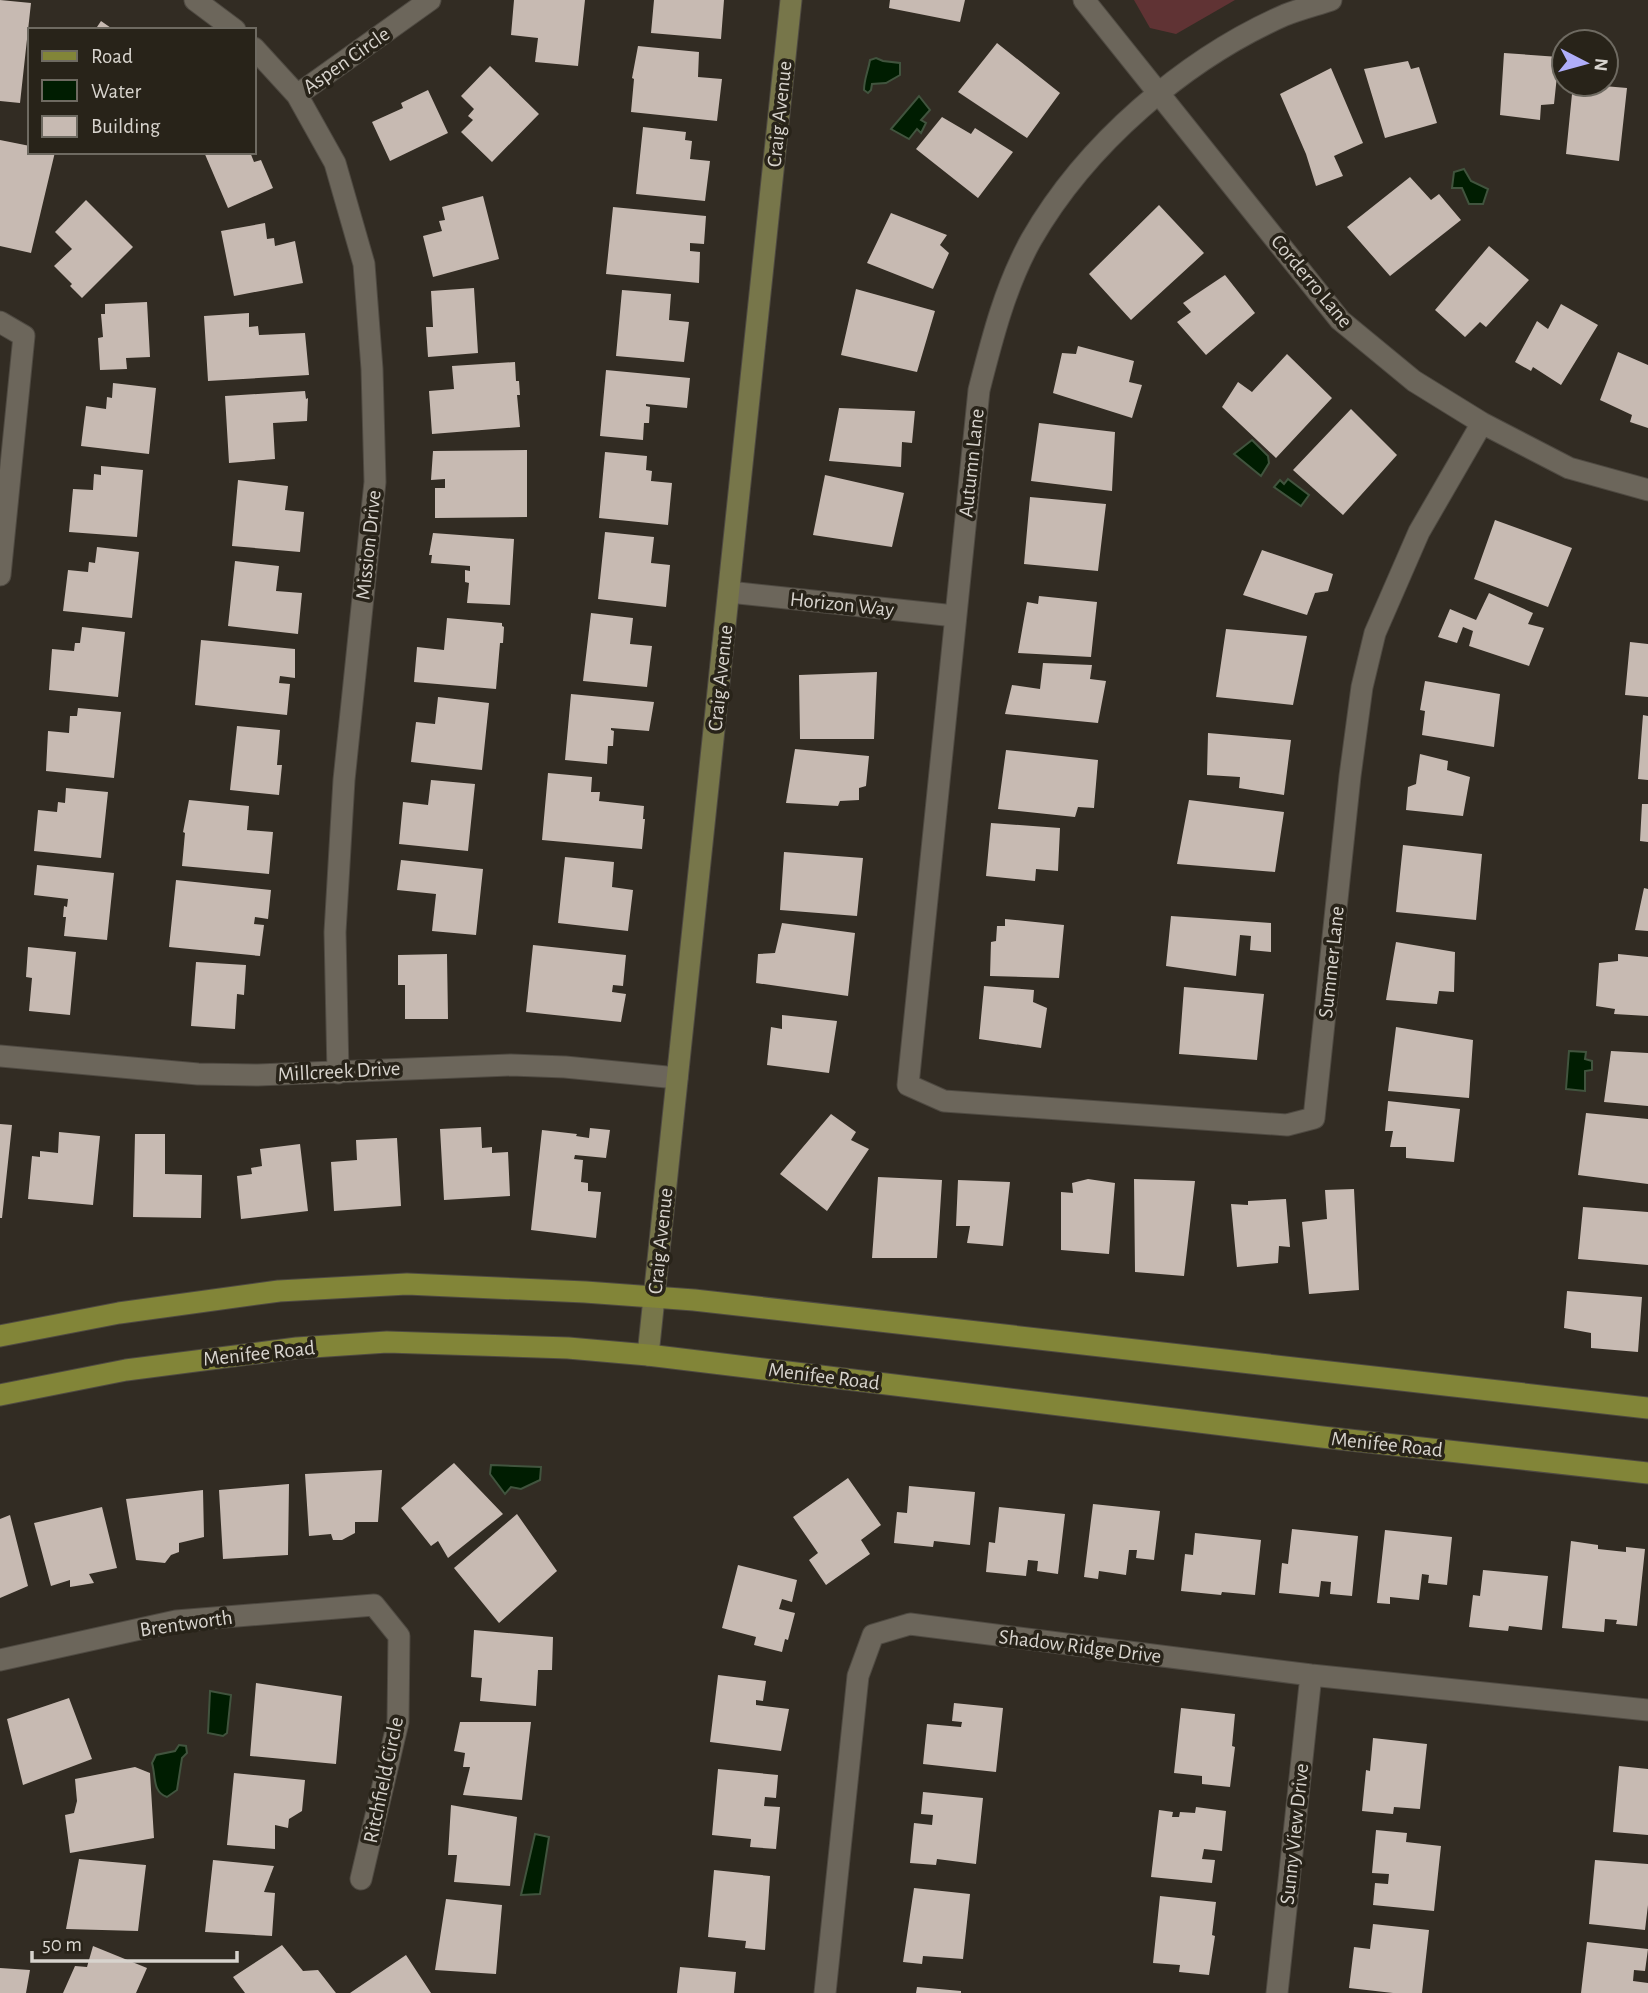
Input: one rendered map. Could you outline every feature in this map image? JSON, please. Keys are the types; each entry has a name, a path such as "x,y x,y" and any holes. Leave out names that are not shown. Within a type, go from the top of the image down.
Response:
{"main road":[{"path":"0,1336 119,1313 279,1291 407,1284 694,1300 1648,1408"},
{"name":"Menifee Road","path":"0,1395 126,1370 298,1348 374,1343 568,1349 648,1355 1322,1437 1648,1473"}],"street":[{"path":"195,0 232,28"},
{"name":"Aspen Circle","path":"297,95 430,0"},
{"name":"Craig Avenue","path":"648,1355 791,0"},
{"name":"Corderro Lane","path":"1084,0 1340,320 1414,381 1482,423 1569,468 1648,491"},
{"name":"Autumn Lane","path":"908,1085 979,390 998,315 1031,242 1061,194 1104,143 1158,93 1222,49 1286,15 1331,0"},
{"name":"Mission Drive","path":"256,50 297,95 335,163 364,264 372,369 375,482 344,780 335,932 338,1073"},
{"path":"0,322 24,336 0,575"},
{"name":"Summer Lane","path":"908,1085 944,1101 1287,1125 1314,1118 1362,687 1372,647 1396,580 1419,532 1482,423"},
{"name":"Horizon Way","path":"729,592 955,616"},
{"name":"Millcreek Drive","path":"0,1056 198,1074 338,1073 511,1065 565,1067 677,1078"},
{"name":"Brentworth","path":"0,1660 176,1621 374,1605"},
{"name":"Ritchfield Circle","path":"361,1879 398,1722 399,1636 374,1605"},
{"name":"Shadow Ridge Drive","path":"825,1993 858,1676 873,1635 910,1624 1311,1675 1648,1710"},
{"name":"Sunny View Drive","path":"1277,1993 1311,1675"}],"shaded area":[{"path":"1134,0 1235,0 1176,34 1150,28"}],"water":[{"path":"876,58 900,63 900,75 886,83 872,84 868,93 864,90 865,79 870,60"},
{"path":"919,96 930,110 921,120 926,123 921,133 917,129 909,139 891,129"},
{"path":"1464,169 1471,181 1488,189 1483,204 1469,204 1462,188 1452,188 1454,172"},
{"path":"1252,440 1268,456 1269,463 1261,476 1234,454"},
{"path":"1288,479 1309,495 1301,506 1274,487 1280,480 1284,484"},
{"path":"1569,1051 1586,1052 1585,1059 1592,1061 1592,1070 1585,1071 1585,1091 1566,1089"},
{"path":"491,1465 541,1467 540,1480 521,1489 511,1487 505,1494 490,1474"},
{"path":"210,1691 231,1695 227,1733 223,1736 208,1733"},
{"path":"179,1745 186,1746 187,1753 182,1758 177,1790 167,1797 162,1795 157,1787 152,1763 156,1755 175,1751"},
{"path":"535,1834 549,1837 540,1894 521,1895"}],"building":[{"path":"0,0 31,3 20,103 0,101"},
{"path":"514,0 585,0 578,66 535,62 538,38 511,35"},
{"path":"654,0 724,0 721,39 651,33"},
{"path":"890,0 965,0 960,22 889,8"},
{"path":"101,21 111,28 96,28"},
{"path":"997,43 1060,93 1027,138 958,92"},
{"path":"638,46 699,52 698,77 722,79 717,121 631,112 632,78"},
{"path":"1504,53 1550,56 1550,98 1555,98 1554,104 1541,105 1540,120 1500,115"},
{"path":"1408,61 1411,69 1419,67 1437,123 1385,138 1364,69"},
{"path":"490,66 539,114 492,162 461,132 473,120 468,116 474,109 461,96"},
{"path":"1331,68 1363,143 1334,156 1343,176 1316,186 1306,154 1280,94"},
{"path":"1620,87 1627,88 1619,161 1566,154 1572,98 1620,98"},
{"path":"428,90 448,133 390,161 372,122 403,108 401,103"},
{"path":"942,117 971,134 975,128 1013,152 978,198 916,149"},
{"path":"643,127 686,132 685,140 692,141 690,159 710,161 705,201 636,194"},
{"path":"0,140 28,146 28,154 55,154 31,253 0,246"},
{"path":"205,154 251,154 254,162 261,160 273,188 228,208"},
{"path":"1410,177 1431,200 1439,194 1461,220 1390,276 1347,227"},
{"path":"483,196 499,259 433,277 423,236 442,231 439,221 445,220 442,207"},
{"path":"86,200 133,247 82,298 54,266 72,249 55,232"},
{"path":"1159,205 1204,253 1131,320 1089,274"},
{"path":"613,207 706,216 704,244 690,243 690,251 700,252 699,283 606,274"},
{"path":"891,213 947,235 940,245 949,253 933,289 867,263"},
{"path":"265,223 267,239 274,238 275,246 295,241 303,283 234,296 221,231"},
{"path":"1489,246 1529,280 1486,327 1480,322 1465,337 1435,310"},
{"path":"1225,275 1255,313 1206,355 1177,322 1191,312 1183,303"},
{"path":"474,288 478,353 428,357 426,327 433,327 431,291"},
{"path":"856,289 935,311 917,372 841,355"},
{"path":"622,290 671,294 669,320 689,322 684,362 616,356"},
{"path":"147,302 150,357 126,358 127,369 100,370 98,338 103,337 101,314 105,314 105,304"},
{"path":"1561,304 1598,325 1561,385 1533,367 1531,371 1515,362 1537,321 1548,329"},
{"path":"249,313 249,327 258,326 259,335 305,333 309,375 208,381 204,316"},
{"path":"1078,346 1134,361 1129,382 1142,385 1132,418 1053,393 1062,353 1076,354"},
{"path":"1618,352 1648,365 1648,428 1630,422 1632,415 1600,400"},
{"path":"1287,354 1332,398 1276,458 1222,407 1238,382 1252,392"},
{"path":"515,362 516,381 519,381 520,395 517,395 520,427 432,434 429,391 454,389 452,366"},
{"path":"606,370 690,378 687,408 646,404 650,407 649,423 644,423 643,440 600,436"},
{"path":"113,383 156,388 149,454 81,446 86,406 106,409 107,397 112,398"},
{"path":"305,391 306,399 308,398 307,421 273,423 275,459 229,463 225,396"},
{"path":"839,408 915,411 912,443 902,442 901,467 829,461"},
{"path":"1351,409 1397,455 1343,515 1293,470"},
{"path":"1039,423 1115,432 1112,491 1031,481"},
{"path":"527,450 527,517 435,518 435,488 445,488 445,479 431,480 433,451"},
{"path":"605,452 647,456 646,470 652,471 651,481 672,483 668,525 599,518"},
{"path":"101,466 143,470 137,537 69,532 73,489 93,490 94,474 101,475"},
{"path":"825,475 904,493 892,547 813,535"},
{"path":"238,480 288,486 285,510 304,512 300,552 232,546"},
{"path":"1030,497 1106,504 1098,571 1024,564"},
{"path":"1495,520 1572,548 1548,607 1474,579"},
{"path":"605,532 654,537 651,563 670,565 666,607 598,599"},
{"path":"433,533 514,539 510,605 467,603 469,583 465,582 465,570 470,571 470,566 431,563 432,555 429,555"},
{"path":"97,547 139,552 132,618 63,611 68,570 88,572 89,562 95,563"},
{"path":"1262,550 1333,574 1328,591 1315,593 1307,615 1243,595"},
{"path":"235,561 279,566 276,591 302,593 298,634 228,626"},
{"path":"1489,593 1533,613 1528,624 1544,628 1529,666 1469,646 1473,631 1463,627 1457,643 1438,637 1450,609 1476,620"},
{"path":"1039,596 1097,602 1091,657 1018,653 1027,602 1038,604"},
{"path":"591,613 633,618 630,644 652,646 647,687 583,681"},
{"path":"447,618 502,623 503,643 500,643 496,689 414,682 417,647 444,650"},
{"path":"82,627 125,632 118,697 49,690 52,649 74,651 75,643 80,643"},
{"path":"1226,629 1307,636 1293,705 1216,697"},
{"path":"201,640 295,649 295,678 280,676 279,683 290,684 287,715 195,705"},
{"path":"1630,642 1648,644 1648,697 1625,695"},
{"path":"1043,663 1092,665 1090,679 1106,681 1098,723 1005,714 1012,685 1040,689"},
{"path":"877,672 874,739 800,739 799,675"},
{"path":"1425,681 1500,694 1494,747 1422,735 1425,711 1420,710"},
{"path":"571,694 654,702 649,731 611,728 614,731 613,746 608,746 607,764 565,760"},
{"path":"438,697 489,703 482,770 411,762 416,722 435,724"},
{"path":"78,708 121,712 114,778 46,771 48,731 69,733 70,716 77,716"},
{"path":"1643,715 1648,716 1648,780 1638,779"},
{"path":"237,726 280,730 277,765 282,765 279,795 230,790"},
{"path":"1208,733 1291,740 1284,795 1239,788 1240,777 1207,775"},
{"path":"795,749 869,756 866,786 859,788 859,800 840,801 838,806 786,803"},
{"path":"1006,750 1098,760 1094,808 1078,807 1075,817 998,809"},
{"path":"1420,754 1448,761 1447,770 1470,777 1463,816 1406,810 1408,787 1416,784"},
{"path":"548,773 592,777 591,792 600,792 599,801 644,806 642,849 542,840"},
{"path":"431,780 475,784 468,851 399,844 403,802 428,805"},
{"path":"66,788 108,792 101,858 34,851 38,810 57,812 58,802 65,803"},
{"path":"189,800 249,806 247,830 273,832 269,874 182,866 183,832"},
{"path":"1189,800 1284,812 1275,872 1177,864"},
{"path":"1642,804 1648,804 1648,842 1640,841"},
{"path":"991,823 1060,828 1058,871 1036,869 1035,881 986,876"},
{"path":"1403,845 1482,854 1476,920 1396,912"},
{"path":"784,852 863,858 857,916 780,910"},
{"path":"565,857 614,862 612,887 633,890 628,931 558,923"},
{"path":"401,860 483,869 476,935 432,931 436,894 397,890"},
{"path":"37,865 114,873 107,940 64,936 64,906 67,907 68,899 34,895"},
{"path":"176,880 271,890 268,919 255,917 254,924 264,925 260,956 169,947"},
{"path":"1644,888 1648,889 1648,931 1635,930"},
{"path":"1171,916 1271,923 1271,952 1250,950 1251,936 1240,935 1236,976 1166,966"},
{"path":"1005,919 1064,925 1059,978 990,976 991,942 996,941 997,926 1005,926"},
{"path":"782,923 855,933 848,996 756,983 758,954 775,953"},
{"path":"1396,942 1455,952 1454,992 1439,991 1437,1004 1386,1000"},
{"path":"533,945 626,955 623,986 613,985 612,992 626,994 621,1022 526,1012"},
{"path":"28,947 76,952 70,1015 29,1011 32,978 26,977"},
{"path":"447,954 448,1019 405,1019 405,985 398,985 398,955"},
{"path":"1618,954 1648,957 1648,1016 1614,1014 1615,1009 1596,1006 1599,963 1618,961"},
{"path":"196,962 246,965 244,995 237,994 235,1029 191,1026"},
{"path":"984,986 1034,990 1033,1002 1047,1008 1041,1048 979,1039"},
{"path":"1184,987 1264,994 1257,1060 1179,1054"},
{"path":"782,1015 837,1021 829,1073 767,1065 771,1027 782,1029"},
{"path":"1396,1027 1473,1040 1469,1098 1388,1091"},
{"path":"1611,1051 1648,1053 1648,1106 1604,1102"},
{"path":"1388,1101 1460,1109 1454,1162 1406,1158 1406,1147 1390,1147 1393,1131 1385,1131"},
{"path":"1586,1113 1648,1119 1648,1184 1578,1175"},
{"path":"831,1114 856,1132 851,1140 869,1149 827,1211 780,1174"},
{"path":"0,1124 12,1125 2,1218 0,1218"},
{"path":"481,1127 482,1148 492,1147 492,1153 508,1152 510,1196 444,1200 440,1129"},
{"path":"590,1128 610,1130 606,1158 575,1155 574,1159 583,1160 581,1182 588,1183 588,1191 601,1192 596,1238 531,1230 542,1130 589,1138"},
{"path":"59,1132 100,1136 93,1205 28,1199 32,1156 40,1157 40,1151 58,1153"},
{"path":"135,1134 165,1134 165,1174 202,1175 201,1218 133,1217"},
{"path":"397,1138 401,1206 334,1211 331,1162 357,1160 356,1140"},
{"path":"300,1144 308,1211 241,1219 237,1176 252,1174 251,1168 262,1166 260,1149"},
{"path":"878,1177 942,1180 937,1258 872,1258"},
{"path":"1088,1179 1115,1183 1109,1254 1061,1250 1061,1192 1073,1193 1072,1183"},
{"path":"1134,1179 1195,1181 1184,1276 1135,1272"},
{"path":"958,1180 1010,1182 1003,1246 967,1243 970,1226 956,1226"},
{"path":"1354,1189 1359,1290 1309,1294 1302,1222 1327,1219 1325,1190"},
{"path":"1286,1199 1290,1247 1279,1246 1278,1263 1237,1267 1231,1204 1248,1205 1248,1201"},
{"path":"1583,1207 1648,1212 1648,1265 1578,1259"},
{"path":"1567,1291 1642,1297 1638,1352 1591,1348 1591,1333 1564,1328"},
{"path":"454,1463 503,1514 448,1558 438,1541 431,1546 401,1508"},
{"path":"382,1470 378,1522 355,1522 355,1533 342,1540 333,1540 331,1534 309,1536 305,1474"},
{"path":"848,1478 881,1525 861,1540 870,1554 826,1585 809,1560 818,1553 793,1517"},
{"path":"289,1484 288,1555 223,1559 219,1490"},
{"path":"909,1486 975,1492 970,1545 934,1541 933,1547 894,1543 897,1512 907,1513"},
{"path":"203,1490 204,1537 179,1543 179,1552 171,1555 165,1563 136,1560 126,1499"},
{"path":"1093,1504 1160,1511 1154,1560 1136,1558 1137,1550 1129,1550 1126,1575 1099,1571 1098,1579 1084,1577"},
{"path":"102,1507 117,1568 89,1574 94,1583 70,1587 70,1580 51,1586 34,1523"},
{"path":"999,1507 1065,1514 1058,1574 1037,1571 1038,1561 1028,1560 1026,1576 986,1572 989,1542 995,1543"},
{"path":"517,1514 557,1571 499,1623 454,1568"},
{"path":"10,1515 28,1586 0,1598 0,1519"},
{"path":"1292,1529 1358,1536 1352,1596 1330,1594 1331,1582 1321,1581 1319,1597 1279,1593 1282,1563 1288,1564"},
{"path":"1385,1530 1452,1537 1447,1585 1428,1583 1429,1575 1422,1574 1419,1600 1390,1597 1390,1604 1377,1603"},
{"path":"1195,1533 1261,1540 1255,1595 1181,1591 1185,1554 1193,1555"},
{"path":"1571,1541 1598,1545 1598,1549 1626,1552 1626,1547 1645,1549 1637,1626 1616,1624 1617,1620 1605,1619 1604,1632 1562,1628"},
{"path":"738,1565 797,1580 792,1602 782,1599 779,1609 795,1613 782,1652 754,1645 756,1637 722,1628"},
{"path":"1483,1570 1548,1576 1542,1630 1509,1626 1508,1631 1469,1627 1473,1595 1480,1596"},
{"path":"474,1630 553,1637 552,1670 538,1670 536,1706 480,1701 482,1678 471,1677"},
{"path":"718,1675 766,1681 763,1701 756,1700 756,1705 789,1709 781,1751 710,1742"},
{"path":"256,1683 342,1696 336,1764 250,1756"},
{"path":"69,1698 92,1759 23,1785 7,1719"},
{"path":"954,1703 1003,1708 996,1772 923,1764 927,1724 961,1727 962,1722 952,1721"},
{"path":"1181,1708 1235,1714 1232,1746 1235,1747 1230,1787 1202,1784 1202,1776 1174,1773"},
{"path":"460,1722 531,1722 522,1800 463,1795 470,1767 463,1767 465,1753 454,1751"},
{"path":"1373,1738 1427,1744 1420,1809 1394,1807 1393,1814 1362,1811 1366,1770 1370,1771"},
{"path":"1619,1766 1648,1769 1648,1835 1613,1832"},
{"path":"135,1767 150,1773 154,1838 70,1853 65,1815 74,1813 77,1801 75,1779"},
{"path":"718,1769 778,1775 776,1798 765,1797 764,1806 780,1807 776,1849 750,1847 751,1839 712,1835"},
{"path":"234,1773 305,1780 302,1811 289,1819 288,1828 275,1825 275,1849 227,1845"},
{"path":"923,1792 983,1798 976,1864 937,1859 936,1865 910,1863 914,1823 932,1825 933,1815 921,1814"},
{"path":"451,1805 517,1817 510,1886 454,1882 457,1855 448,1855"},
{"path":"1196,1807 1226,1811 1222,1851 1204,1849 1202,1859 1215,1860 1212,1883 1151,1877 1159,1810 1173,1812 1172,1817 1179,1817 1180,1812 1195,1813"},
{"path":"1376,1830 1407,1833 1406,1842 1441,1846 1434,1911 1373,1905 1375,1883 1388,1884 1389,1874 1372,1873"},
{"path":"79,1859 146,1865 138,1931 66,1929"},
{"path":"213,1860 274,1866 264,1892 275,1893 272,1936 205,1932"},
{"path":"1595,1860 1648,1864 1645,1930 1589,1924"},
{"path":"714,1870 770,1876 765,1950 745,1948 746,1941 708,1937"},
{"path":"914,1888 970,1894 963,1959 923,1956 922,1964 903,1962"},
{"path":"1160,1896 1216,1902 1212,1935 1215,1936 1209,1975 1179,1972 1180,1965 1153,1963"},
{"path":"446,1899 502,1905 496,1974 435,1970"},
{"path":"1373,1924 1429,1930 1422,1993 1349,1988 1354,1947 1370,1949"},
{"path":"1587,1942 1648,1949 1645,1971 1634,1970 1633,1981 1648,1983 1648,1993 1581,1993"},
{"path":"282,1945 303,1971 318,1970 336,1993 245,1993 233,1977"},
{"path":"93,1946 147,1968 136,1993 63,1993 75,1966 87,1967"},
{"path":"406,1955 431,1993 350,1993"},
{"path":"680,1967 736,1972 734,1993 677,1993"},
{"path":"0,1968 30,1970 26,1993 0,1993"},
{"path":"917,1987 961,1991 961,1993 916,1993"}]}
